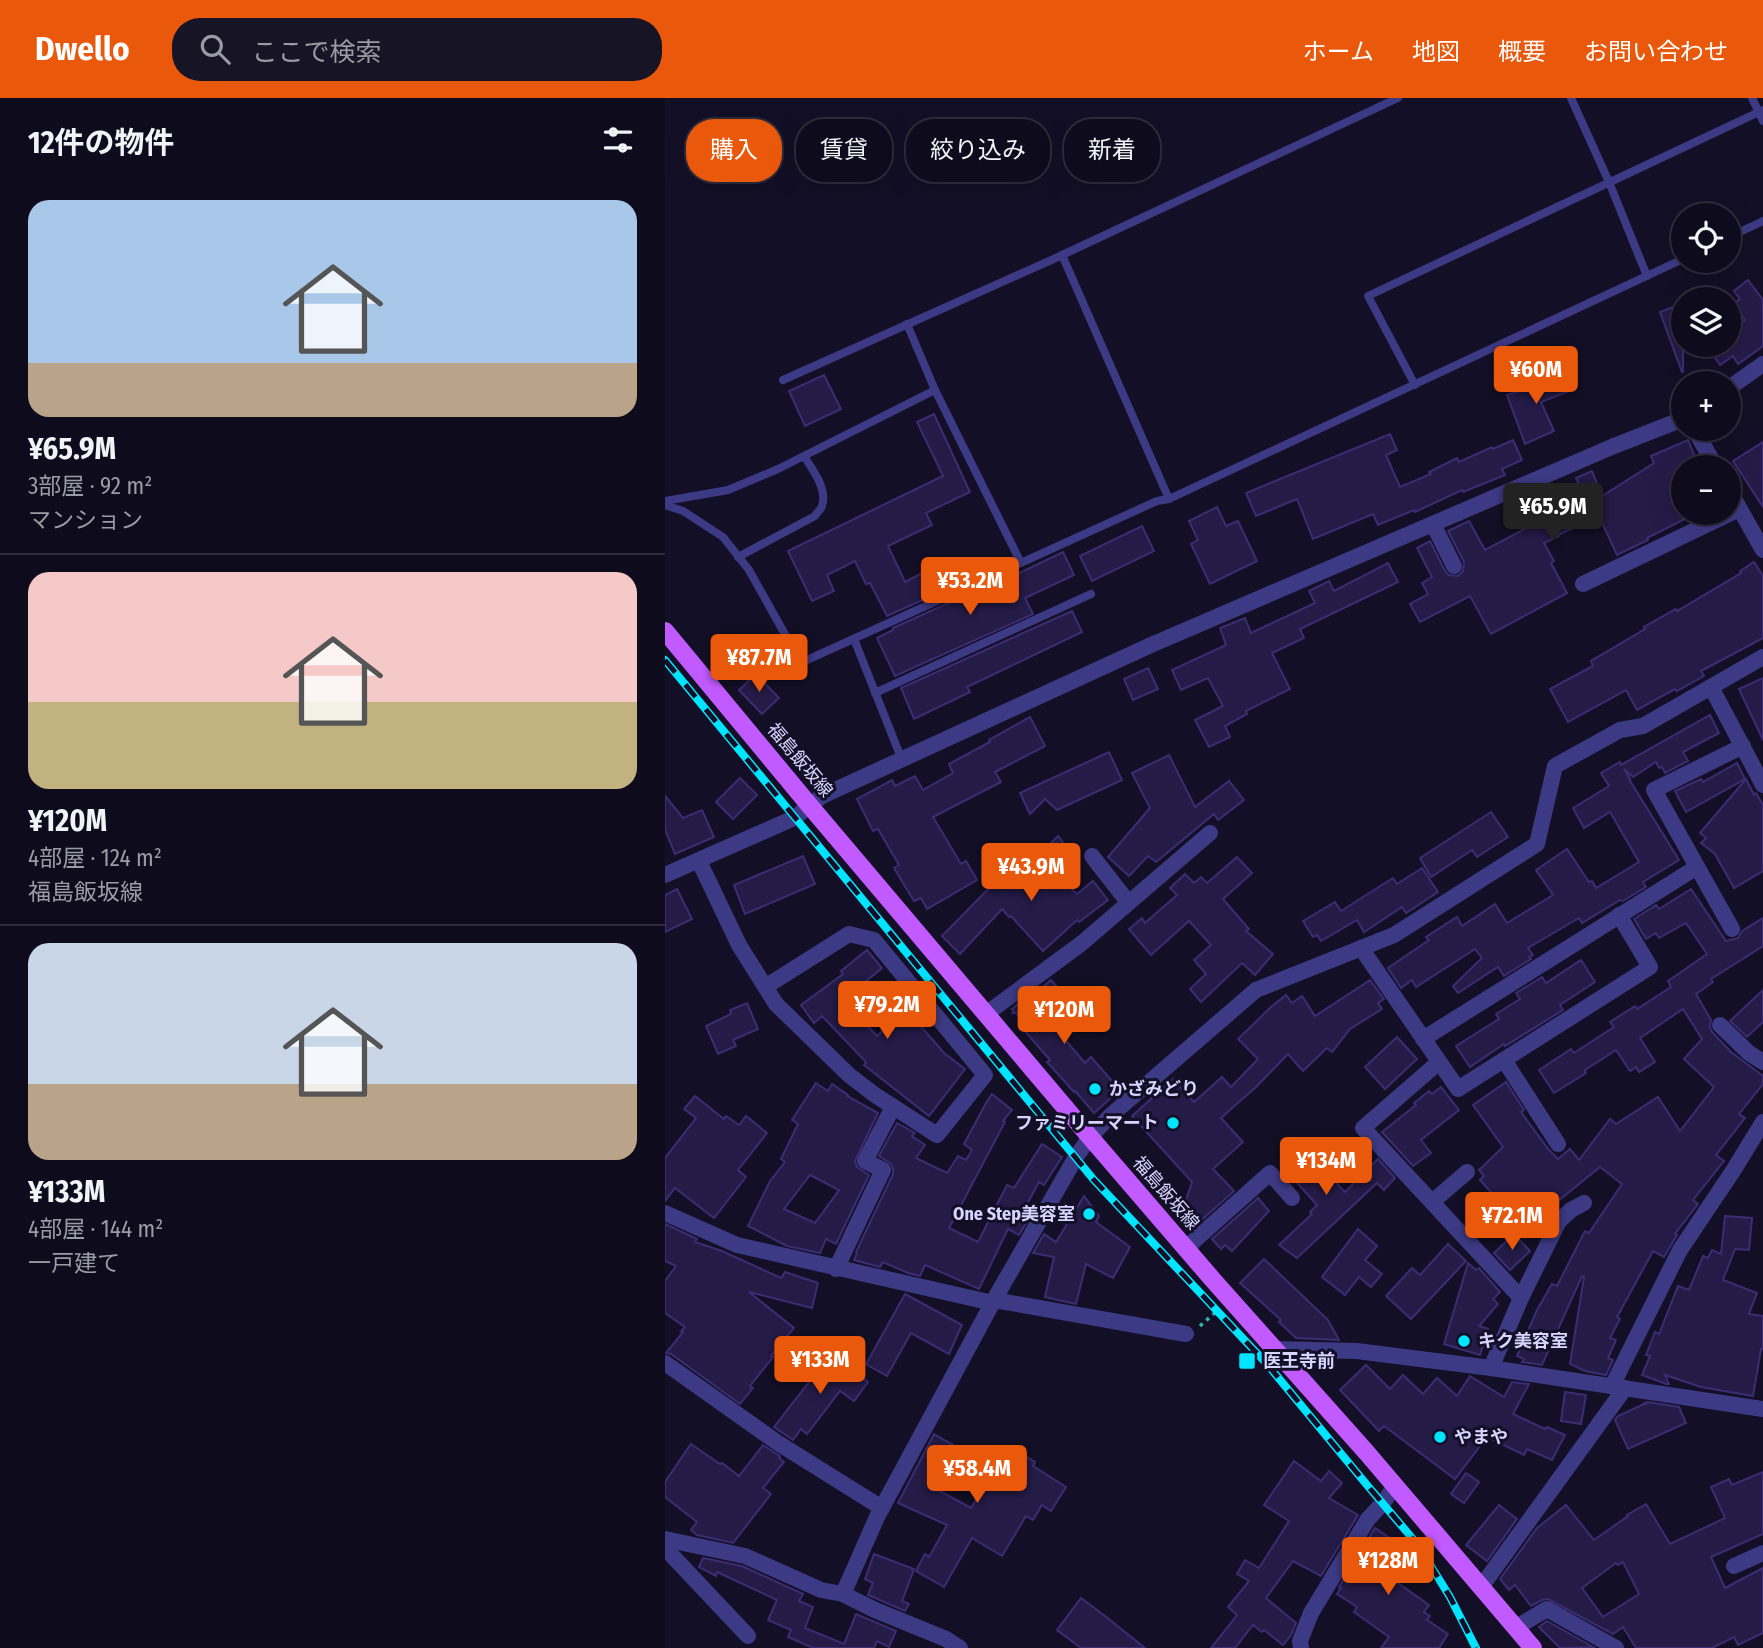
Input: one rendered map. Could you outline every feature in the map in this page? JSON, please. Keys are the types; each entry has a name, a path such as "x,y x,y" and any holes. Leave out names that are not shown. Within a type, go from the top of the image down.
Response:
{"main road":[{"name":"福島飯坂線","path":"665,631 1090,1137 1533,1648"}],"street":[{"path":"1741,380 1763,364"},
{"path":"665,875 794,818 822,796 1151,645 1671,424"},
{"path":"1741,512 1763,550"},
{"path":"1433,524 1454,566"},
{"path":"1583,584 1706,525"},
{"path":"843,1594 882,1508 993,1301 1076,1157 1110,1116 1256,990 1394,935 1537,844 1555,765 1620,730 1643,726 1763,657"},
{"path":"1711,687 1763,785"},
{"path":"1732,929 1654,790 1743,746"},
{"path":"986,1014 1082,943 1210,833"},
{"path":"1092,856 1128,902"},
{"path":"699,860 739,945 776,1004 849,1075 937,1135 985,1075 874,940 849,934 765,986"},
{"path":"1423,1039 1697,867"},
{"path":"1361,948 1458,1089 1650,967 1619,915"},
{"path":"1720,1025 1749,1053 1763,1062"},
{"path":"1504,1060 1558,1144"},
{"path":"1439,1062 1363,1128 1521,1298"},
{"path":"836,1269 883,1170 865,1161 893,1107"},
{"path":"1481,1587 1619,1387 1681,1250 1763,1122"},
{"path":"1432,1202 1467,1172"},
{"path":"1186,1248 1270,1173 1292,1198"},
{"path":"1491,1368 1521,1298 1559,1221 1584,1203"},
{"path":"665,1213 737,1245 836,1269 993,1301 1186,1334"},
{"path":"1274,1349 1357,1351 1491,1368 1763,1409"},
{"path":"665,1363 778,1443 882,1508"},
{"path":"1300,1648 1311,1613 1368,1519 1395,1486"},
{"path":"665,1539 745,1556 821,1590 843,1594 946,1639 960,1648"},
{"path":"665,1548 748,1636"},
{"path":"1734,1566 1763,1553"},
{"path":"1515,1628 1547,1609 1616,1648"}],"lane":[{"path":"783,380 1062,256 1398,98"},
{"path":"1571,98 1647,275"},
{"path":"1415,385 1368,296 1609,182 1762,114 1752,98"},
{"path":"1741,231 1763,221"},
{"path":"1062,256 1169,499"},
{"path":"774,675 1157,501 1169,499 1671,264"},
{"path":"907,324 935,390 1021,563"},
{"path":"665,503 728,490 804,456 935,390"},
{"path":"739,557 815,516 822,506 821,484 804,456"},
{"path":"665,503 683,511 723,537 749,570 801,663"},
{"path":"875,693 1091,594"},
{"path":"854,639 902,761"}],"path":[{"path":"1186,1334 1221,1307"}],"building":[{"path":"1748,280 1763,300 1763,346 1738,364 1734,357 1741,357 1741,323 1745,320 1741,315 1739,287"},
{"path":"1671,308 1671,342 1660,312"},
{"path":"1676,357 1683,357 1682,371"},
{"path":"1714,357 1732,357 1720,365"},
{"path":"1559,371 1567,392 1541,402 1554,431 1525,444 1507,395 1523,390 1522,385"},
{"path":"824,375 841,409 805,426 789,391"},
{"path":"934,414 970,492 926,513 932,525 888,546 905,582 934,567 945,590 887,616 855,561 827,575 834,591 812,601 788,551 943,476 917,422"},
{"path":"1390,434 1397,450 1386,455 1400,487 1431,474 1429,472 1457,458 1459,462 1513,440 1522,460 1502,469 1505,475 1463,492 1462,490 1415,512 1414,510 1378,525 1373,514 1313,539 1297,499 1256,516 1246,493"},
{"path":"1686,441 1688,441 1694,455 1671,455 1673,525 1617,555 1599,516 1544,543 1567,593 1491,634 1470,596 1420,622 1410,604 1428,594 1422,583 1432,577 1417,548 1430,541 1445,571 1449,575 1458,576 1463,571 1464,562 1448,531 1469,521 1485,550 1525,529 1515,505 1544,492 1553,514 1585,499 1576,478 1592,471 1602,496 1654,463 1651,456"},
{"path":"1763,442 1763,507 1741,473 1741,456"},
{"path":"1217,507 1226,526 1238,521 1257,561 1210,584 1191,544 1198,540 1189,521"},
{"path":"1142,526 1154,551 1092,581 1080,556"},
{"path":"1063,552 1074,575 1025,598 1033,614 895,676 877,638 893,628 975,591 976,594"},
{"path":"1754,562 1763,576 1763,638 1701,671 1704,676 1637,710 1626,690 1568,722 1550,689 1593,666 1591,661 1645,629 1644,627 1741,573 1740,571"},
{"path":"1388,563 1398,582 1300,629 1304,638 1272,653 1290,689 1246,711 1247,714 1225,726 1230,737 1209,747 1195,720 1223,706 1208,678 1181,690 1172,670 1226,645 1220,628 1245,618 1251,633 1315,603 1309,591 1329,581 1334,591"},
{"path":"1072,611 1082,632 967,687 970,692 914,719 901,688"},
{"path":"1148,668 1158,689 1133,700 1124,679"},
{"path":"756,674 779,698 762,714 739,690"},
{"path":"1763,678 1763,740 1739,689"},
{"path":"1710,715 1719,733 1683,752 1688,761 1665,773 1656,762 1633,777 1624,769 1679,860 1643,882 1646,887 1623,901 1620,900 1582,923 1579,918 1528,948 1533,955 1529,957 1531,959 1504,976 1498,967 1458,993 1453,986 1482,958 1475,949 1416,987 1412,980 1401,988 1388,968 1429,940 1426,937 1457,917 1462,926 1495,904 1507,923 1553,895 1536,870 1567,849 1596,888 1639,862 1610,812 1584,828 1573,808 1609,786 1601,773 1620,762 1621,765"},
{"path":"1030,717 1045,746 995,772 1001,782 933,817 961,864 966,861 977,880 927,909 921,898 914,901 894,868 899,865 878,829 873,831 857,799 892,780 895,786 915,776 923,790 953,773 949,764"},
{"path":"1109,752 1122,780 1057,810 1045,799 1030,814 1020,793"},
{"path":"1169,755 1195,807 1229,781 1244,800 1218,820 1214,814 1156,862 1148,856 1129,876 1108,857 1150,808 1132,773"},
{"path":"1737,763 1745,779 1686,812 1675,791 1701,779 1703,782"},
{"path":"740,778 757,795 733,819 716,802"},
{"path":"1746,779 1763,805 1763,871 1734,888 1715,854 1701,843 1706,838 1700,833"},
{"path":"665,796 683,818 702,810 714,837 675,854 665,830"},
{"path":"1491,812 1508,837 1477,857 1472,850 1431,877 1420,858"},
{"path":"1058,836 1072,854 1054,873 1077,894 1093,881 1108,900 1079,922 1077,920 1043,951 1002,909 960,954 942,936 999,878 1007,888 1043,855 1041,853"},
{"path":"803,856 815,884 745,914 734,885"},
{"path":"1237,857 1252,873 1223,899 1249,929 1246,931 1273,954 1255,975 1242,963 1201,1002 1190,989 1206,974 1194,960 1211,945 1189,921 1151,955 1129,929 1142,918 1145,923 1177,895 1170,888 1185,874 1194,883 1201,877 1207,883"},
{"path":"1422,868 1438,892 1406,913 1402,907 1364,932 1357,920 1321,941 1317,935 1313,937 1303,921 1335,902 1341,911 1393,878 1397,884"},
{"path":"677,889 692,919 665,932 665,895"},
{"path":"1691,889 1726,941 1738,938 1742,931 1763,918 1763,946 1711,979 1713,982 1696,994 1711,1020 1712,1032 1731,1052 1763,1076 1763,1084 1739,1114 1745,1118 1716,1155 1724,1161 1693,1200 1698,1204 1675,1234 1677,1235 1664,1257 1653,1251 1617,1317 1620,1319 1610,1338 1616,1340 1608,1358 1613,1360 1606,1375 1585,1371 1570,1364 1584,1277 1582,1276 1542,1365 1522,1362 1524,1359 1517,1356 1537,1310 1552,1284 1557,1286 1585,1231 1589,1233 1622,1184 1600,1167 1547,1210 1550,1212 1522,1235 1503,1211 1506,1209 1480,1180 1484,1176 1479,1170 1503,1147 1473,1105 1506,1082 1524,1110 1521,1112 1558,1159 1570,1149 1579,1160 1610,1119 1616,1124 1658,1097 1680,1131 1714,1087 1684,1059 1702,1039 1683,1009 1640,1038 1655,1062 1639,1072 1636,1067 1630,1071 1616,1050 1554,1093 1539,1070 1571,1049 1574,1053 1614,1027 1610,1022 1635,1006 1637,1009 1671,987 1668,981 1707,954 1686,923 1659,938 1656,933 1646,939 1634,919 1656,905 1659,909"},
{"path":"867,950 882,968 843,1000 877,1036 906,1009 944,1053 965,1069 929,1116 864,1065 866,1062 822,1016 814,1023 801,1005 843,974 841,971"},
{"path":"1581,960 1595,982 1560,1005 1563,1010 1470,1067 1456,1046 1499,1019 1496,1014 1520,999 1516,993 1542,977 1546,983"},
{"path":"1051,980 1085,1020 1045,1016 1085,1063 1091,1057 1120,1090 1094,1113 1047,1062 1050,1060 1022,1028 1025,1024 1013,1013 1012,1009"},
{"path":"1370,980 1384,999 1378,1003 1382,1009 1350,1029 1332,1052 1327,1048 1303,1071 1288,1054 1221,1118 1243,1142 1213,1169 1234,1191 1197,1224 1183,1209 1192,1182 1132,1116 1173,1079 1194,1102 1222,1077 1231,1087 1258,1059 1238,1039 1286,995 1292,1003 1302,996 1315,1016"},
{"path":"1763,990 1763,1022 1747,1037 1730,1021"},
{"path":"747,1003 758,1029 733,1040 736,1046 718,1054 706,1026 731,1014 730,1010"},
{"path":"1397,1037 1417,1059 1385,1089 1365,1067"},
{"path":"816,1083 828,1091 832,1084 847,1096 878,1113 855,1161 857,1167 869,1175 836,1244 826,1239 820,1253 787,1246 748,1226 770,1181 785,1162 781,1159 798,1124 792,1120","holes":["810,1175 839,1190 815,1223 784,1209"]},
{"path":"1441,1087 1459,1110 1421,1140 1431,1153 1413,1166 1382,1132 1429,1091 1432,1094"},
{"path":"992,1094 1012,1110 1003,1121 1005,1122 949,1228 978,1242 1007,1185 1014,1188 1042,1144 1062,1157 1044,1185 1039,1182 1020,1217 1027,1222 1019,1235 1008,1229 979,1289 925,1265 920,1276 883,1262 880,1267 854,1260 893,1174 891,1164 879,1156 897,1123 915,1133 912,1136 925,1145 916,1158 947,1173 958,1156 966,1160 972,1150 964,1144"},
{"path":"695,1096 724,1119 726,1116 739,1125 746,1116 767,1133 738,1170 746,1177 714,1218 675,1188 665,1201 665,1158 696,1118 684,1109"},
{"path":"1306,1146 1322,1164 1320,1166 1345,1192 1378,1159 1395,1178 1384,1190 1377,1183 1297,1258 1279,1245 1312,1214 1310,1212 1317,1205 1283,1167"},
{"path":"1084,1196 1099,1216 1096,1222 1130,1247 1113,1278 1086,1264 1076,1304 1045,1297 1054,1257 1033,1253 1044,1234 1056,1242"},
{"path":"1258,1198 1269,1211 1232,1251 1225,1245 1221,1249 1212,1239"},
{"path":"1725,1216 1752,1218 1749,1250 1735,1249 1723,1280 1757,1293 1749,1314 1763,1316 1763,1349 1753,1396 1701,1387 1665,1375 1669,1384 1666,1384 1642,1375 1650,1356 1646,1355 1655,1332 1659,1334 1678,1286 1689,1290 1703,1256 1708,1258 1712,1250 1721,1254"},
{"path":"665,1224 697,1239 695,1242 722,1251 781,1278 785,1272 818,1283 812,1308 749,1292 794,1328 771,1356 773,1357 750,1386 753,1388 740,1404 666,1353 685,1327 665,1313 665,1281 676,1266 665,1261"},
{"path":"1358,1229 1377,1246 1365,1260 1382,1274 1371,1287 1359,1277 1345,1295 1322,1277"},
{"path":"1514,1234 1530,1251 1510,1270 1494,1253"},
{"path":"1448,1244 1466,1261 1411,1319 1386,1296 1412,1268 1420,1275"},
{"path":"1264,1259 1328,1320 1339,1340 1296,1338 1279,1322 1281,1320 1240,1283"},
{"path":"1468,1263 1476,1270 1479,1268 1500,1292 1493,1299 1498,1304 1479,1326 1488,1329 1480,1355 1444,1344"},
{"path":"905,1294 962,1325 949,1354 911,1333 887,1376 866,1364"},
{"path":"831,1354 868,1382 854,1401 840,1391 807,1434 801,1429 793,1440 774,1427"},
{"path":"1366,1365 1390,1389 1403,1375 1423,1394 1437,1378 1457,1396 1470,1376 1504,1397 1512,1382 1529,1384 1513,1414 1565,1435 1552,1460 1527,1449 1524,1455 1487,1437 1455,1479 1384,1426 1379,1431 1340,1390"},
{"path":"1565,1392 1586,1395 1581,1424 1561,1421"},
{"path":"1648,1402 1679,1407 1686,1423 1628,1449 1615,1420"},
{"path":"934,1434 958,1448 936,1489 971,1508 987,1482 983,1479 991,1464 996,1467 1008,1446 1035,1462 1033,1466 1066,1487 1051,1511 1042,1505 1033,1520 1026,1516 1002,1556 972,1538 944,1587 916,1571 925,1554 929,1557 947,1525 898,1503"},
{"path":"691,1444 739,1476 763,1445 780,1456 784,1462 763,1488 771,1494 733,1543 697,1535 691,1530 697,1522 665,1497 665,1482"},
{"path":"1294,1461 1321,1481 1329,1471 1342,1483 1329,1498 1358,1515 1321,1576 1293,1561 1266,1598 1296,1623 1283,1645 1253,1625 1235,1648 1211,1648 1237,1615 1228,1607 1249,1581 1237,1574 1245,1560 1259,1568 1289,1521 1264,1505"},
{"path":"1763,1472 1763,1534 1711,1557 1725,1588 1763,1568 1763,1633 1738,1645 1734,1637 1712,1648 1636,1648 1623,1627 1613,1634 1548,1599 1531,1606 1515,1585 1509,1590 1500,1579 1537,1528 1566,1505 1594,1540 1646,1504 1670,1544 1725,1518 1711,1487 1729,1479 1732,1485","holes":["1623,1562 1639,1594 1603,1617 1582,1588 1616,1563 1618,1565"]},
{"path":"1466,1473 1479,1482 1464,1503 1451,1494"},
{"path":"1499,1505 1517,1519 1487,1561 1466,1545"},
{"path":"1375,1528 1406,1549 1388,1576 1429,1605 1424,1612 1430,1616 1427,1620 1448,1634 1439,1648 1381,1648 1389,1637 1354,1612 1357,1607 1337,1594"},
{"path":"874,1554 914,1569 902,1601 909,1604 905,1611 868,1595 873,1583 865,1579"},
{"path":"703,1558 742,1566 803,1594 799,1601 813,1607 805,1628 844,1644 856,1614 896,1631 889,1647 877,1641 874,1648 813,1648 788,1637 791,1630 768,1620 777,1600 717,1572 716,1576 699,1567"},
{"path":"1081,1598 1145,1648 1081,1648 1057,1630"},
{"path":"1547,1621 1593,1647 1560,1648 1539,1627"}],"railway":[{"path":"665,660 1094,1180 1267,1364 1418,1545 1450,1597 1476,1648"}],"place":[{"name":"かざみどり","path":"1095,1089"},
{"name":"ファミリーマート","path":"1173,1123"},
{"name":"One Step美容室","path":"1089,1214"},
{"name":"キク美容室","path":"1464,1341"},
{"name":"医王寺前","path":"1247,1361"},
{"name":"やまや","path":"1440,1437"}]}
